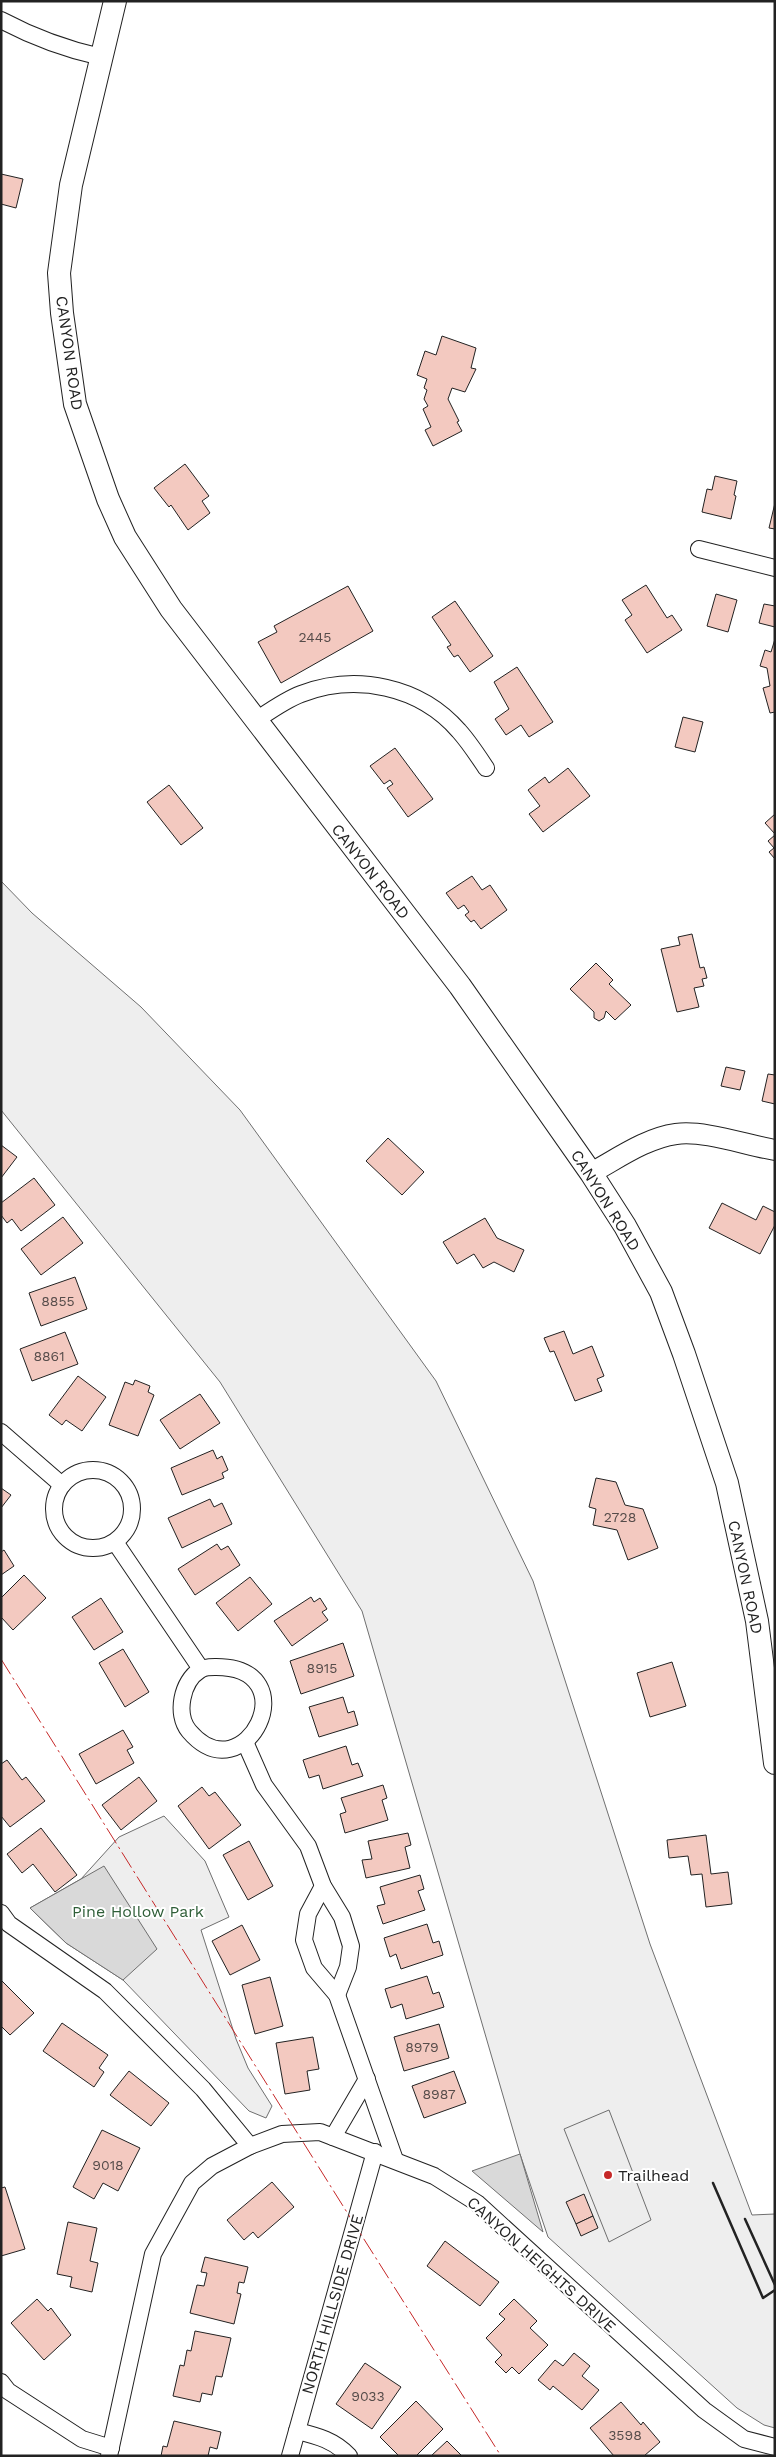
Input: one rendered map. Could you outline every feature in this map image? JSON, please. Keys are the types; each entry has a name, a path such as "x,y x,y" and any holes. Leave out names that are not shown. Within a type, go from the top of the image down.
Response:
{"main road":[{"name":"CANYON ROAD","path":"114,1 71,184 59,273 62,313 75,404 105,493 125,537 171,609 460,986 592,1173 625,1226 660,1292 684,1354 727,1483 757,1621 775,1763"}],"street":[{"path":"1,20 24,32 70,50 100,57"},
{"path":"699,549 775,568"},
{"path":"255,721 299,694 319,688 359,683 386,687 412,696 433,708 459,730 486,768"},
{"path":"592,1173 650,1142 676,1134 702,1135 775,1150"},
{"path":"1,1432 62,1485"},
{"path":"98,1470 111,1474 122,1483 129,1494 132,1507 131,1520 125,1532 115,1542 104,1547 92,1549 79,1546 68,1540 60,1531 55,1520 53,1508 56,1496 62,1485 72,1476 84,1471 98,1470"},
{"path":"115,1542 201,1669"},
{"path":"230,1666 243,1672 255,1682 263,1700 262,1720 256,1732 245,1742 227,1748 214,1748 201,1742 187,1729 182,1716 182,1700 187,1686 201,1669 230,1666"},
{"path":"245,1742 264,1785 308,1846 323,1886 342,1917 351,1946 348,1967 338,1995"},
{"path":"323,1886 308,1914 304,1940 314,1968 338,1995 395,2160"},
{"path":"1,1913 9,1924 105,1991 203,2089 250,2146"},
{"path":"333,2137 367,2078"},
{"name":"CANYON HEIGHTS DRIVE","path":"110,2452 153,2254 192,2183 212,2166 250,2146 282,2134 320,2132 434,2176 477,2203 704,2410 744,2439 775,2447"},
{"name":"NORTH HILLSIDE DRIVE","path":"290,2456 375,2152"},
{"path":"1,2382 8,2391 74,2435 110,2452"},
{"path":"296,2431 339,2445 349,2456"}],"green space":[{"path":"1,881 32,913 141,1007 240,1110 436,1381 533,1581 650,1944 752,2215 775,2214 775,2428 764,2425 737,2408 548,2237 520,2154 362,1611 220,1382 1,1110"},
{"name":"Pine Hollow Park","path":"164,1816 205,1861 229,1917 201,1930 236,2039 248,2068 272,2106 266,2118 249,2111 123,1980 66,1943 30,1908 81,1879 119,1837"}],"shaded area":[{"path":"104,1866 157,1949 123,1980 66,1943 30,1908"},
{"name":"Trailhead","path":"609,2110 651,2220 609,2242 564,2129"},
{"path":"520,2154 543,2232 472,2171"}],"building":[{"path":"1,174 23,179 16,208 1,204"},
{"path":"442,336 476,348 471,368 476,369 465,392 452,388 448,399 462,431 433,446 425,430 431,427 423,409 428,406 424,399 427,390 424,388 427,379 417,375 425,351 436,355"},
{"path":"185,464 209,496 202,501 210,513 188,530 171,505 169,507 154,488"},
{"path":"715,476 737,481 731,519 702,512 707,489 712,490"},
{"path":"775,503 775,529 769,528"},
{"path":"646,585 667,618 672,615 682,630 647,653 625,620 632,615 622,600"},
{"path":"348,586 373,631 281,683 258,642 277,632 274,626"},
{"path":"716,594 737,600 728,632 707,626"},
{"path":"455,601 493,656 470,672 458,655 454,657 447,647 451,645 432,617"},
{"path":"764,604 775,606 775,627 759,623"},
{"path":"775,639 775,712 770,713 763,688 770,686 767,668 760,666 765,650 771,652"},
{"path":"517,667 553,722 529,737 521,725 506,735 495,719 509,709 494,682"},
{"path":"683,717 703,722 695,752 675,747"},
{"path":"395,748 433,799 408,817 387,788 393,784 390,780 384,784 370,766"},
{"path":"568,768 590,796 543,832 529,814 540,806 528,790 545,777 549,783"},
{"path":"169,785 203,828 181,845 147,802"},
{"path":"775,814 775,834 765,823"},
{"path":"775,835 775,859 769,852 774,848 768,841"},
{"path":"472,876 482,890 490,885 507,910 481,929 474,920 471,922 465,915 469,912 464,905 458,909 446,893"},
{"path":"692,934 700,968 704,967 707,978 702,979 704,986 694,988 699,1007 677,1012 661,949 680,945 678,937"},
{"path":"596,963 613,980 609,984 631,1005 615,1020 606,1011 604,1018 599,1021 594,1018 594,1012 570,989"},
{"path":"726,1067 745,1071 740,1090 721,1086"},
{"path":"768,1074 775,1075 775,1104 762,1101"},
{"path":"388,1138 424,1172 402,1195 366,1161"},
{"path":"1,1145 17,1157 1,1178"},
{"path":"34,1178 55,1205 21,1231 12,1219 7,1223 1,1215 1,1203"},
{"path":"722,1203 756,1220 763,1206 775,1212 775,1225 760,1254 709,1228"},
{"path":"63,1217 83,1243 41,1275 21,1249"},
{"path":"485,1218 497,1238 524,1250 514,1272 494,1262 483,1268 474,1254 457,1264 443,1242"},
{"path":"75,1277 87,1309 41,1326 29,1293"},
{"path":"564,1331 573,1354 592,1346 604,1376 597,1379 602,1391 575,1401 554,1351 550,1352 544,1338"},
{"path":"65,1332 78,1364 32,1381 20,1349"},
{"path":"78,1376 106,1397 82,1431 66,1420 62,1425 49,1415"},
{"path":"135,1380 150,1386 148,1392 154,1395 138,1436 109,1425 125,1382 133,1385"},
{"path":"200,1394 220,1423 180,1449 160,1420"},
{"path":"213,1450 217,1459 222,1456 228,1470 222,1473 224,1478 182,1495 171,1468"},
{"path":"596,1478 616,1482 625,1505 643,1509 658,1548 628,1560 617,1530 593,1525 596,1509 589,1507"},
{"path":"1,1488 11,1495 1,1508"},
{"path":"210,1499 214,1507 222,1503 232,1524 182,1548 168,1518"},
{"path":"217,1544 221,1550 228,1546 240,1565 195,1595 178,1569"},
{"path":"4,1550 14,1566 1,1575 1,1552"},
{"path":"24,1575 46,1598 13,1630 1,1617 1,1598"},
{"path":"250,1577 272,1604 238,1631 216,1603"},
{"path":"311,1597 314,1602 320,1598 327,1609 322,1612 328,1620 292,1646 274,1621"},
{"path":"101,1598 123,1632 94,1650 72,1617"},
{"path":"343,1643 354,1676 301,1694 290,1661"},
{"path":"123,1649 149,1692 125,1707 99,1663"},
{"path":"672,1662 686,1706 650,1717 637,1673"},
{"path":"343,1697 348,1713 354,1711 358,1725 319,1737 309,1707"},
{"path":"123,1730 133,1747 127,1750 134,1763 96,1784 79,1754"},
{"path":"346,1746 352,1765 358,1763 363,1776 323,1789 319,1775 309,1778 303,1760"},
{"path":"7,1760 22,1780 26,1777 45,1801 10,1827 1,1816 1,1764"},
{"path":"139,1777 157,1801 121,1830 102,1805"},
{"path":"383,1785 387,1798 382,1800 388,1820 345,1833 340,1814 346,1812 341,1798"},
{"path":"202,1787 209,1796 215,1792 241,1825 209,1849 178,1806"},
{"path":"41,1828 77,1875 55,1892 33,1864 22,1873 7,1854"},
{"path":"408,1833 411,1845 405,1847 410,1868 366,1878 362,1860 372,1859 368,1841"},
{"path":"706,1835 711,1874 728,1872 732,1904 706,1907 702,1874 691,1875 688,1856 669,1858 667,1840"},
{"path":"249,1841 273,1886 248,1900 223,1855"},
{"path":"420,1875 424,1889 418,1891 425,1910 383,1924 377,1906 385,1904 380,1887"},
{"path":"427,1924 433,1943 439,1941 443,1955 401,1969 396,1954 390,1957 384,1938"},
{"path":"242,1925 260,1960 230,1975 212,1941"},
{"path":"427,1976 433,1994 439,1992 444,2007 406,2019 402,2004 391,2008 385,1989"},
{"path":"270,1977 283,2026 255,2034 242,1985"},
{"path":"1,1980 34,2013 10,2035 1,2026"},
{"path":"62,2023 108,2055 99,2068 104,2072 94,2087 43,2051"},
{"path":"439,2024 449,2058 404,2071 394,2037"},
{"path":"313,2037 319,2069 307,2071 310,2090 285,2094 276,2043"},
{"path":"129,2071 169,2103 151,2126 110,2095"},
{"path":"454,2071 466,2103 424,2118 412,2086"},
{"path":"102,2130 140,2148 118,2191 103,2183 94,2199 73,2187"},
{"path":"272,2182 294,2207 258,2238 253,2232 244,2240 227,2220"},
{"path":"5,2187 25,2249 1,2256 1,2188"},
{"path":"584,2194 593,2216 576,2224 566,2202"},
{"path":"593,2216 598,2228 581,2236 576,2224"},
{"path":"68,2222 97,2228 90,2261 98,2263 92,2292 70,2287 72,2277 57,2274"},
{"path":"445,2241 499,2282 480,2306 427,2266"},
{"path":"205,2257 248,2267 244,2283 239,2282 237,2293 241,2294 234,2324 190,2313 197,2285 204,2286 207,2273 201,2272"},
{"path":"37,2299 48,2311 51,2308 71,2335 44,2360 11,2323"},
{"path":"514,2299 537,2321 530,2328 548,2345 519,2374 512,2367 506,2373 495,2362 502,2355 486,2338 505,2319 499,2314"},
{"path":"195,2331 231,2338 222,2377 216,2376 212,2395 202,2393 200,2402 173,2396 180,2365 184,2366 187,2350 191,2351"},
{"path":"574,2353 590,2366 582,2376 599,2390 582,2410 553,2386 550,2390 538,2380 555,2360 563,2366"},
{"path":"365,2363 401,2387 372,2429 336,2404"},
{"path":"416,2401 443,2429 416,2456 399,2456 380,2437"},
{"path":"621,2402 641,2425 643,2422 660,2442 644,2456 614,2456 590,2428"},
{"path":"174,2421 221,2432 217,2449 210,2447 208,2456 161,2456 163,2446 167,2447"},
{"path":"447,2441 462,2456 431,2456"}],"wall":[{"path":"713,2183 763,2298 775,2290"},
{"path":"745,2219 775,2285"}],"power":[{"path":"1,1659 501,2456"}],"place":[{"name":"Trailhead","path":"608,2175"}]}
